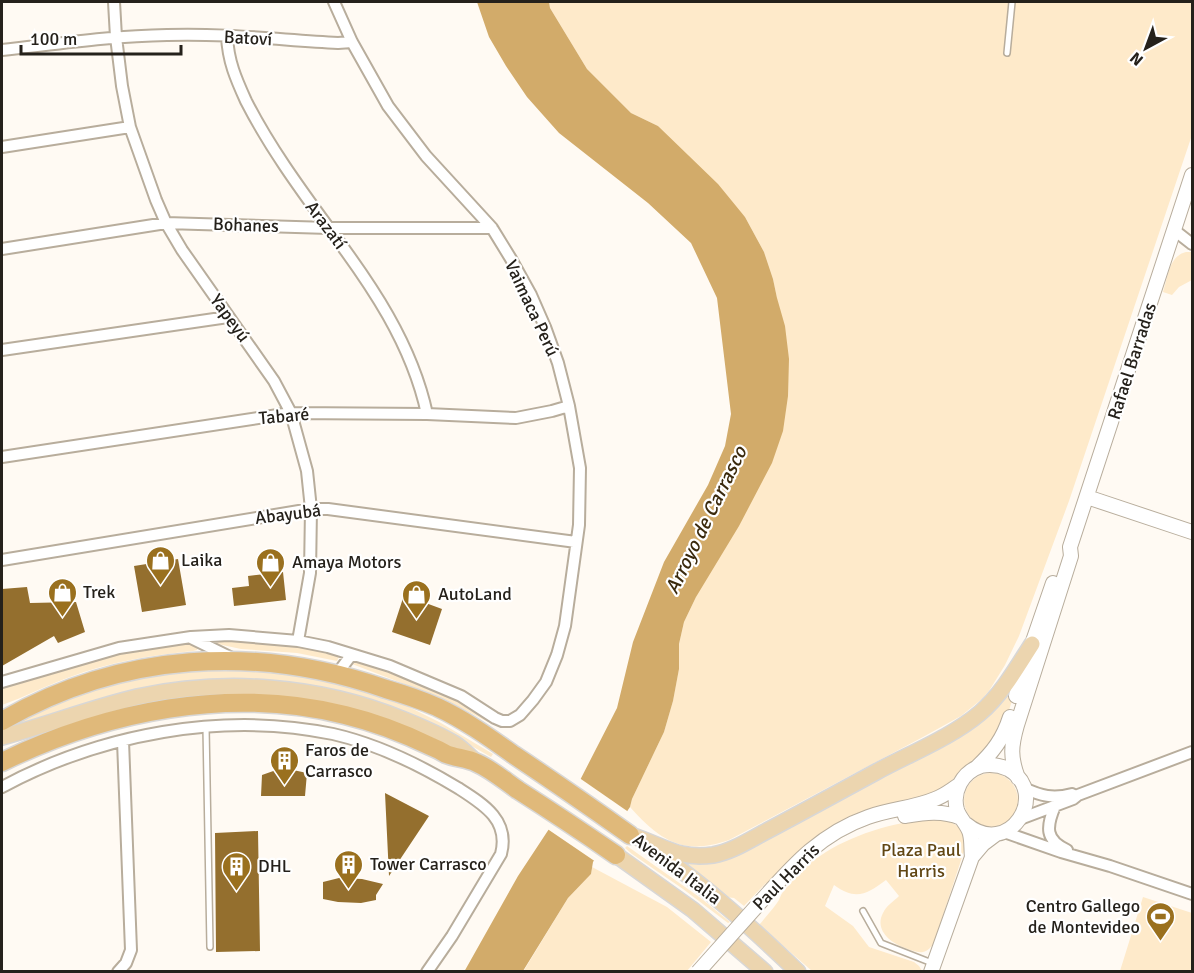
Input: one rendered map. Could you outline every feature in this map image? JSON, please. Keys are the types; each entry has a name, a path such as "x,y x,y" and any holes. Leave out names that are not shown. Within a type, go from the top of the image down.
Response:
{"highway":[{"name":"Avenida Italia","path":"2,721 22,709 72,687 153,666 237,660 293,665 364,681 437,707 548,777 630,835"},
{"name":"Avenida Italia","path":"9,758 54,738 100,723 151,711 201,705 255,703 296,706 345,715 401,733 448,755 476,762 616,855"}],"main road":[{"name":"Rafael Barradas","path":"1020,819 1025,809 1026,798 1013,765 1012,744 1071,556 1070,547 1174,230 1188,201 1192,175"},
{"path":"1088,497 1192,532"},
{"name":"Rafael Barradas","path":"959,785 963,778 992,753 1005,732 1063,553 1070,547"},
{"path":"630,835 648,840 674,853 692,856 711,855 730,850 965,724 993,701 1032,644"},
{"path":"2,737 139,697 212,687 244,687 305,692 359,704 417,725 457,745 476,762"},
{"path":"2,712 22,709"},
{"path":"976,768 985,765 1003,767 1011,771 1021,783"},
{"path":"959,785 956,801 970,833 972,857"},
{"name":"Paul Harris","path":"706,972 795,863 808,851 845,827 867,817 935,800 959,785"},
{"name":"Paul Harris","path":"698,972 765,901 812,856 829,844 849,833 890,819 939,812 951,814 963,821"},
{"path":"933,968 972,857 983,844 1013,827 1020,819"},
{"path":"963,821 979,833 999,834"},
{"name":"Avenida Italia","path":"630,835 711,894 798,972"},
{"name":"Avenida Italia","path":"616,855 693,910 765,972"}],"street":[{"name":"Yapeyú","path":"114,2 122,86 130,127 156,200 182,250 228,317 252,347 291,413 307,471 311,509 310,573 298,641"},
{"name":"Vaimaca Perú","path":"334,2 352,42 387,106 426,156 492,228 516,268 545,327 558,363 580,468 579,525 565,626 546,682 520,715 510,721 502,721 461,696 425,680 353,655"},
{"name":"Batoví","path":"2,50 116,37 169,35 352,42"},
{"name":"Arazatí","path":"226,36 227,53 256,121 285,168 374,292 395,327 422,392 427,414"},
{"path":"2,147 130,127"},
{"name":"Bohanes","path":"2,249 166,223 329,228 492,228"},
{"path":"1174,230 1192,244"},
{"path":"2,350 228,317"},
{"name":"Tabaré","path":"2,457 291,413 427,414 516,418 568,406"},
{"name":"Abayubá","path":"2,560 311,509 328,509 576,542"},
{"path":"2,682 119,648 191,637 229,635 265,637 298,641 353,655"},
{"path":"191,637 237,660"},
{"path":"337,674 353,655"},
{"path":"2,787 27,773 84,752 166,731 206,727 248,725 302,729 335,735 390,753 422,767 482,803 499,824 503,836 504,846 501,854 428,972"},
{"path":"118,972 126,963 131,950 123,741"},
{"path":"1020,819 1192,752"},
{"path":"9,758 27,773"},
{"path":"1021,783 1049,797 1078,795"},
{"path":"1054,806 1049,821 1049,835 1059,846 1078,856"},
{"path":"999,834 1078,856 1192,894"}],"lane":[{"path":"1006,53 1012,2"},
{"path":"206,727 210,947"},
{"path":"862,911 881,943 933,968"}],"green space":[{"path":"549,2 1192,2 1192,135 1069,501 1019,636 1005,665 989,691 961,716 729,840 713,845 686,846 663,837 630,807 664,732 673,701 679,669 679,644 684,622 696,597 777,298 764,252 745,217 658,126 631,113 587,69 550,8"},
{"path":"1192,252 1192,280 1179,287 1172,295 1163,292 1173,262 1180,254"},
{"path":"227,641 277,643 339,657 337,661 297,653 241,649 213,643"},
{"path":"189,644 198,648 197,650 146,657 100,667 61,680 2,705 2,688 120,654"},
{"path":"357,662 392,673 449,697 487,719 488,722 446,700 352,664"},
{"path":"200,667 292,672 368,690 441,723 493,754 491,757 438,727 403,711 364,698 206,681 176,683 118,695 31,722 2,728 40,708 130,676"},
{"path":"1010,686 1012,701 998,738 962,769 947,786 938,793 863,814 768,884 766,883 744,906 734,898 726,897 678,859 692,861 851,791"},
{"path":"986,773 996,773 1006,777 1014,785 1018,800 1014,815 1006,823 996,827 986,827 976,823 968,815 964,805 964,795 968,785 976,777"},
{"name":"Plaza Paul Harris","path":"929,818 955,824 962,833 965,848 934,943 929,949 921,952 914,951 894,943 885,935 881,925 883,913 899,896 886,880 861,894 849,893 834,885 825,906 853,926 869,947 914,962 922,971 812,971 759,925 791,882 805,868 832,848 872,831"},
{"path":"627,846 702,899 730,922 728,923 632,854 625,848"},
{"path":"592,867 667,907 711,942 687,971 523,972 568,898 591,874"},
{"name":"Centro Gallego de Montevideo","path":"1143,897 1192,913 1192,971 1120,971"}],"water":[{"name":"Arroyo de Carrasco","path":"477,2 549,2 550,8 587,69 631,113 658,126 718,184 745,217 764,252 785,326 789,359 788,396 783,431 772,463 684,622 679,644 679,669 664,732 630,807 593,862 591,874 568,898 523,971 464,972 518,876 576,788 617,708 633,642 664,562 708,485 725,446 731,414 717,298 691,243 648,203 559,133 527,97 489,37"}],"pier":[{"path":"578,777 630,813 596,862 546,828"}],"building":[{"name":"Laika","path":"178,559 186,605 142,612 134,566"},
{"path":"283,572 286,600 234,606 232,588 249,586 248,576"},
{"path":"27,587 30,603 76,602 85,632 58,643 54,636 2,666 2,589"},
{"name":"AutoLand","path":"404,595 442,609 430,645 392,632"},
{"name":"Faros de Carrasco","path":"279,769 307,773 305,796 261,796 262,775"},
{"path":"385,793 429,816 389,876"},
{"name":"DHL","path":"258,831 260,951 216,952 215,833"},
{"name":"Tower Carrasco","path":"339,878 362,879 383,884 376,895 376,900 361,903 323,899 323,882"}],"place":[{"name":"Laika","path":"160,586"},
{"name":"Amaya Motors","path":"271,588"},
{"name":"Trek","path":"62,618"},
{"name":"AutoLand","path":"417,620"},
{"name":"Faros de Carrasco","path":"284,786"},
{"name":"Tower Carrasco","path":"349,890"},
{"name":"DHL","path":"237,892"},
{"name":"Centro Gallego de Montevideo","path":"1161,942"}]}
